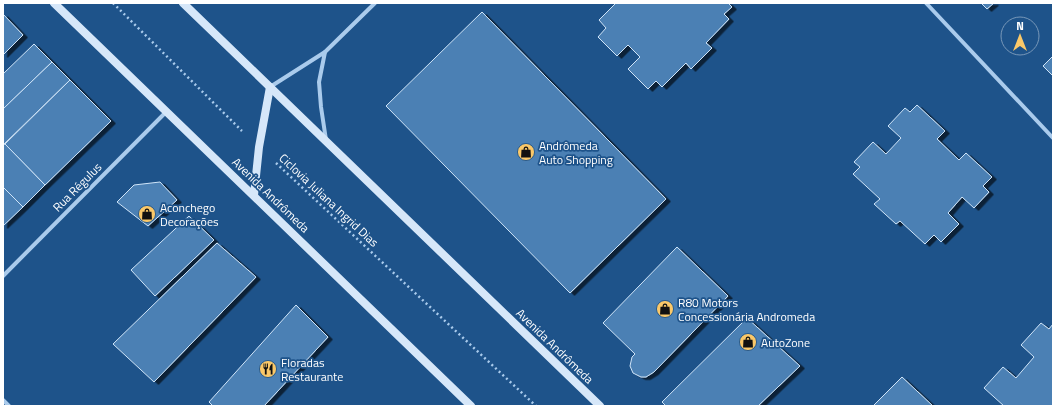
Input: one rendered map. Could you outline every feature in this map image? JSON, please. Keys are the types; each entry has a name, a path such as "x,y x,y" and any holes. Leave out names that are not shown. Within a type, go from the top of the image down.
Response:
{"main road":[{"name":"Avenida Andrômeda","path":"54,3 471,406"},
{"name":"Avenida Andrômeda","path":"183,3 600,406"},
{"path":"254,195 259,147 270,87"}],"street":[{"path":"270,87 325,52 375,3"},
{"path":"926,3 1053,138"},
{"path":"325,52 319,82 321,107 327,142"},
{"name":"Rua Régulus","path":"3,276 166,112"},
{"path":"3,400 9,406"}],"path":[{"name":"Ciclovia Juliana Ingrid Dias","path":"113,3 259,147 536,406"}],"building":[{"path":"616,3 728,3 732,7 724,14 729,19 706,43 712,48 691,69 686,63 662,87 656,81 648,89 628,69 640,57 628,45 617,56 598,37 606,28 599,20"},
{"path":"981,3 994,3 987,9"},
{"name":"Andrômeda Auto Shopping","path":"482,12 666,199 570,293 386,106"},
{"path":"3,14 23,35 3,55"},
{"path":"34,44 52,62 3,109 3,74"},
{"path":"1053,56 1053,76 1043,66"},
{"path":"52,62 70,80 3,145 3,109"},
{"path":"70,80 111,121 45,185 5,144"},
{"path":"917,105 945,131 937,139 959,160 966,153 992,177 983,186 989,192 974,208 962,197 948,213 959,224 941,242 934,235 925,244 900,221 896,224 874,204 880,199 853,174 860,167 854,162 873,142 886,154 901,138 888,126 905,108 910,112"},
{"path":"5,144 45,185 23,207 3,187 3,145"},
{"name":"Aconchego Decorações","path":"160,182 177,200 148,226 117,202 134,185"},
{"path":"3,187 23,207 3,226"},
{"path":"189,216 214,240 155,296 131,270"},
{"path":"217,243 256,277 154,382 113,344"},
{"name":"R80 Motors Concessionária Andromeda","path":"677,247 728,296 654,372 646,377 641,377 633,373 630,366 632,357 635,354 603,323"},
{"name":"Floradas Restaurante","path":"296,305 328,337 264,406 213,406 209,402"},
{"name":"AutoZone","path":"747,318 800,366 758,406 666,406 662,402"},
{"path":"1041,323 1049,329 1053,324 1053,406 1004,406 984,388 1003,367 1016,378 1034,357 1021,345"},
{"path":"902,377 933,406 873,406"}],"place":[{"name":"Andrômeda Auto Shopping","path":"526,152"},
{"name":"Aconchego Decorações","path":"147,214"},
{"name":"R80 Motors Concessionária Andromeda","path":"665,309"},
{"name":"AutoZone","path":"748,342"},
{"name":"Floradas Restaurante","path":"268,369"}]}
